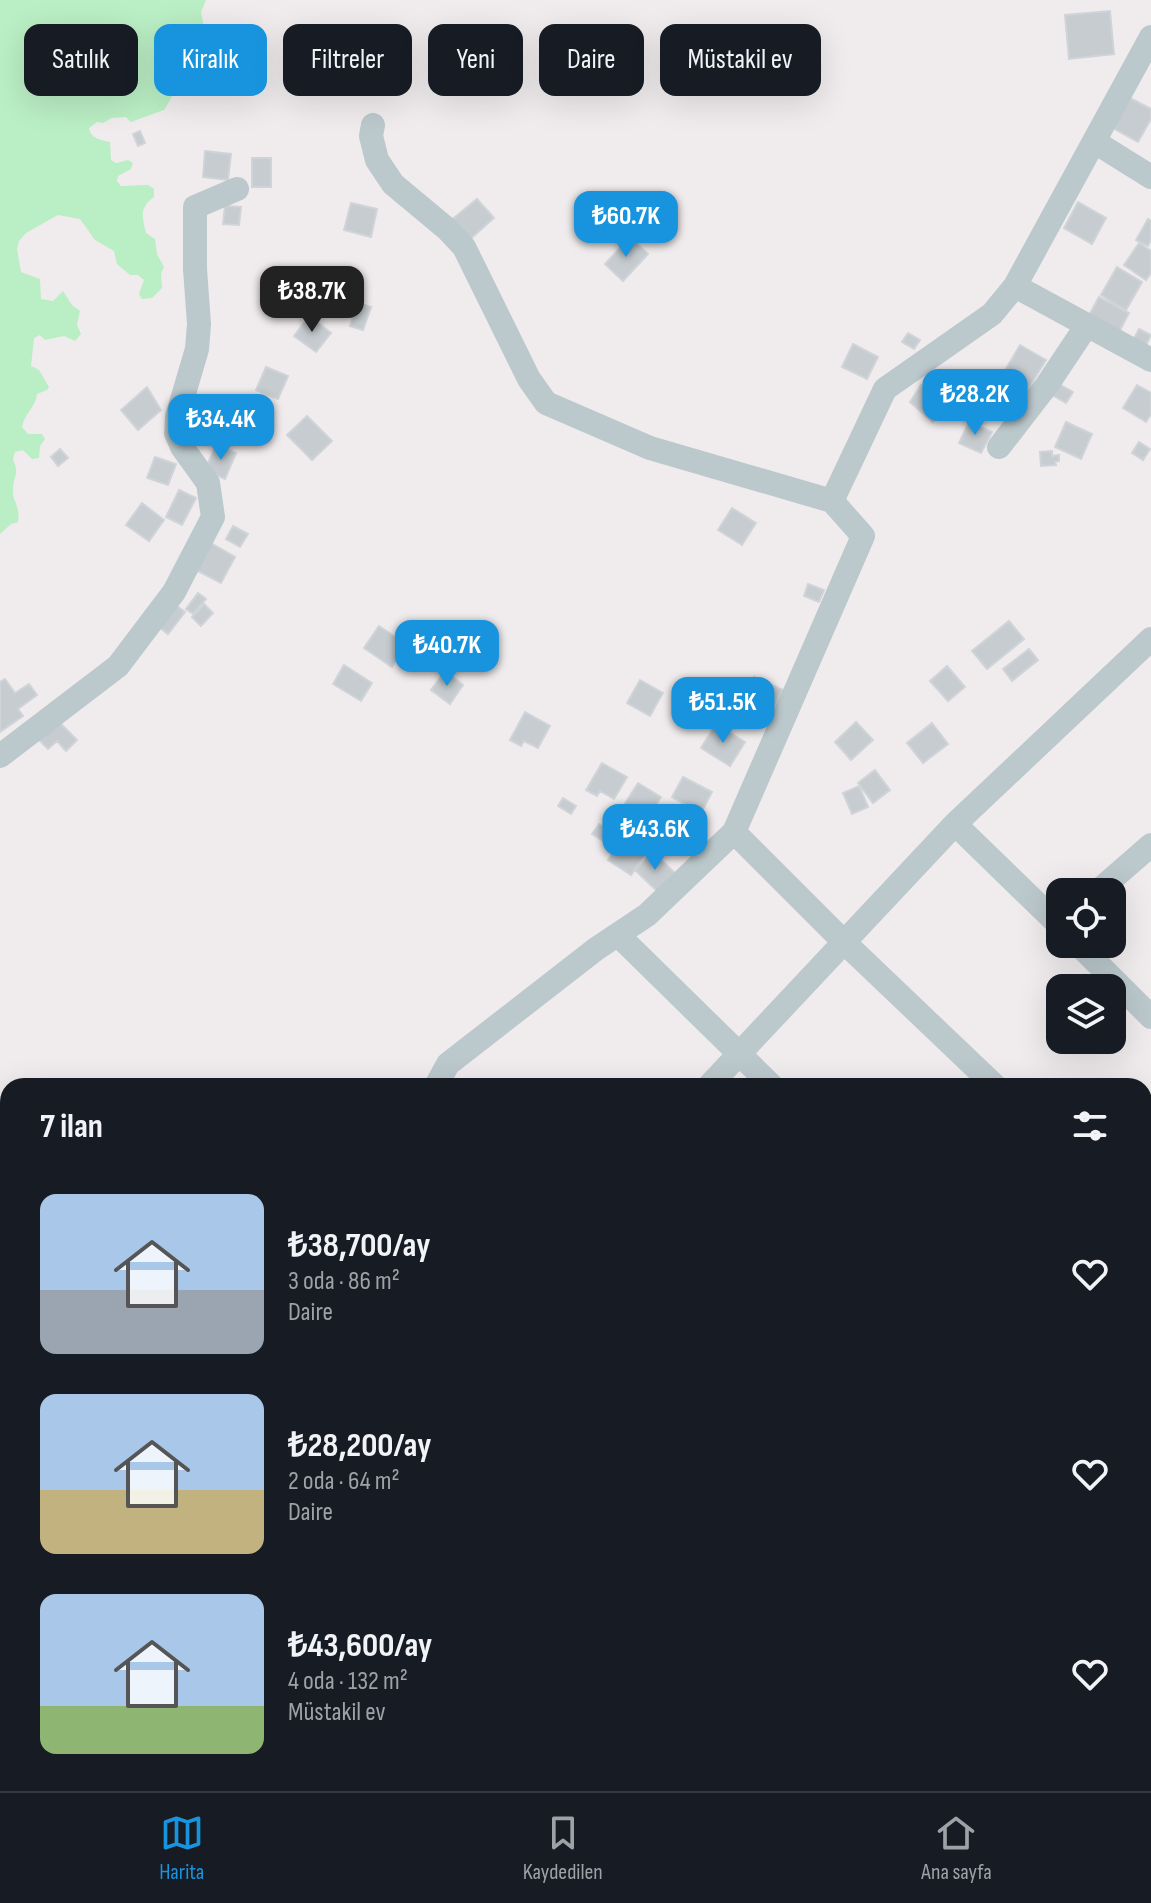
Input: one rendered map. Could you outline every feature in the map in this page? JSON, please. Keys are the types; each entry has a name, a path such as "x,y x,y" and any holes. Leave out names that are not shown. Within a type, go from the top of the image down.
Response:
{"street":[{"path":"832,501 885,389 992,314 1015,286 1095,142 1141,78 1151,37"},
{"path":"373,125 371,136 377,160 393,184 464,247 529,379 546,403 650,448 832,501 863,536 734,832 647,915 448,1064 440,1078"},
{"path":"1095,142 1151,177"},
{"path":"0,756 118,666 174,592 213,517 208,483 182,447 176,433 177,417 197,349 195,207 237,189"},
{"path":"1015,286 1151,360"},
{"path":"999,447 1047,385 1087,325"},
{"path":"716,1078 955,824 1151,639"},
{"path":"955,824 1046,912"},
{"path":"734,832 987,1078"},
{"path":"1113,878 1151,845"},
{"path":"618,935 764,1078"},
{"path":"1092,958 1151,1017"}],"green space":[{"path":"0,0 206,0 201,12 203,24 154,24 154,96 173,96 164,110 131,122 126,117 112,118 89,128 94,137 110,142 111,160 133,163 131,169 118,176 121,186 148,185 154,189 154,197 146,205 143,217 146,233 155,239 157,254 164,267 161,273 162,288 152,298 142,299 139,294 144,280 138,275 130,275 117,264 114,251 95,240 80,219 58,215 26,233 19,241 17,249 21,272 40,279 41,299 53,301 63,291 80,311 77,325 81,334 75,341 64,336 45,340 40,335 34,338 31,366 39,370 49,387 37,394 22,427 28,434 42,434 45,439 40,446 39,458 32,459 23,450 15,452 13,494 18,522 0,534"}],"building":[{"path":"1110,11 1114,54 1069,59 1065,15"},
{"path":"1130,98 1151,109 1151,119 1138,142 1113,128"},
{"path":"140,131 145,143 138,146 133,134"},
{"path":"205,151 231,154 228,180 203,177"},
{"path":"252,158 271,158 271,187 252,187"},
{"path":"477,199 494,218 468,241 450,221"},
{"path":"1078,202 1106,218 1092,244 1064,228"},
{"path":"351,203 377,209 371,237 344,230"},
{"path":"225,206 241,207 239,225 223,224"},
{"path":"1148,219 1151,221 1151,240 1148,246 1136,240"},
{"path":"630,237 648,254 623,281 605,264"},
{"path":"1139,243 1151,251 1151,273 1146,280 1124,265"},
{"path":"1117,267 1142,282 1126,310 1101,295"},
{"path":"313,273 344,283 336,309 305,299"},
{"path":"1099,297 1129,313 1118,334 1088,317"},
{"path":"357,303 371,307 363,330 350,326"},
{"path":"309,316 331,333 316,352 294,336"},
{"path":"1139,329 1151,335 1144,349 1132,342"},
{"path":"908,333 920,340 914,349 902,342"},
{"path":"853,344 878,357 867,379 842,367"},
{"path":"1020,345 1046,360 1022,399 997,384"},
{"path":"266,367 288,376 278,399 256,390"},
{"path":"1059,384 1073,392 1066,403 1052,395"},
{"path":"921,385 946,407 933,422 910,402"},
{"path":"1137,385 1151,393 1151,414 1146,422 1123,408"},
{"path":"147,387 161,410 138,430 121,410"},
{"path":"199,414 211,419 202,443 190,438"},
{"path":"307,416 332,441 312,460 287,435"},
{"path":"969,422 992,432 981,453 959,443"},
{"path":"1066,422 1092,434 1081,459 1055,447"},
{"path":"1139,442 1150,449 1143,460 1132,453"},
{"path":"216,445 236,453 225,479 205,470"},
{"path":"60,449 68,458 58,466 51,457"},
{"path":"1052,451 1052,456 1059,455 1059,461 1055,462 1056,465 1041,466 1040,452"},
{"path":"155,457 176,464 168,485 147,478"},
{"path":"179,490 196,498 182,525 166,517"},
{"path":"142,503 164,520 149,541 126,525"},
{"path":"732,508 756,523 742,545 718,530"},
{"path":"233,526 248,534 240,547 226,539"},
{"path":"209,542 235,557 221,583 194,569"},
{"path":"808,584 824,590 819,602 804,596"},
{"path":"198,593 206,599 193,614 186,609"},
{"path":"170,601 185,612 168,634 154,623"},
{"path":"204,604 213,613 201,626 192,617"},
{"path":"1009,621 1024,639 987,669 972,651"},
{"path":"379,626 406,644 392,667 364,648"},
{"path":"1029,649 1038,660 1012,681 1003,669"},
{"path":"344,665 372,683 361,701 333,684"},
{"path":"947,666 965,687 948,701 930,681"},
{"path":"445,671 463,685 450,704 431,690"},
{"path":"754,677 783,690 772,713 744,701"},
{"path":"5,679 15,693 29,684 37,695 18,709 23,716 0,732 0,682"},
{"path":"640,680 663,693 650,716 627,703"},
{"path":"525,712 550,726 538,748 524,741 521,746 510,740"},
{"path":"57,720 77,740 66,751 57,741 48,749 38,739"},
{"path":"856,722 873,740 851,760 835,742"},
{"path":"932,723 948,744 923,763 907,743"},
{"path":"716,724 745,742 730,766 701,748"},
{"path":"602,763 627,777 614,799 600,791 597,796 586,790"},
{"path":"875,770 890,790 873,803 858,783"},
{"path":"683,777 712,792 701,813 672,797"},
{"path":"638,783 661,797 647,819 624,805"},
{"path":"859,786 868,807 852,814 843,793"},
{"path":"563,798 576,806 571,814 558,806"},
{"path":"672,806 700,823 686,846 658,829"},
{"path":"599,824 611,832 605,842 592,834"},
{"path":"620,834 646,852 631,875 608,860 618,845 614,843"},
{"path":"653,852 675,873 657,891 635,870"}]}
